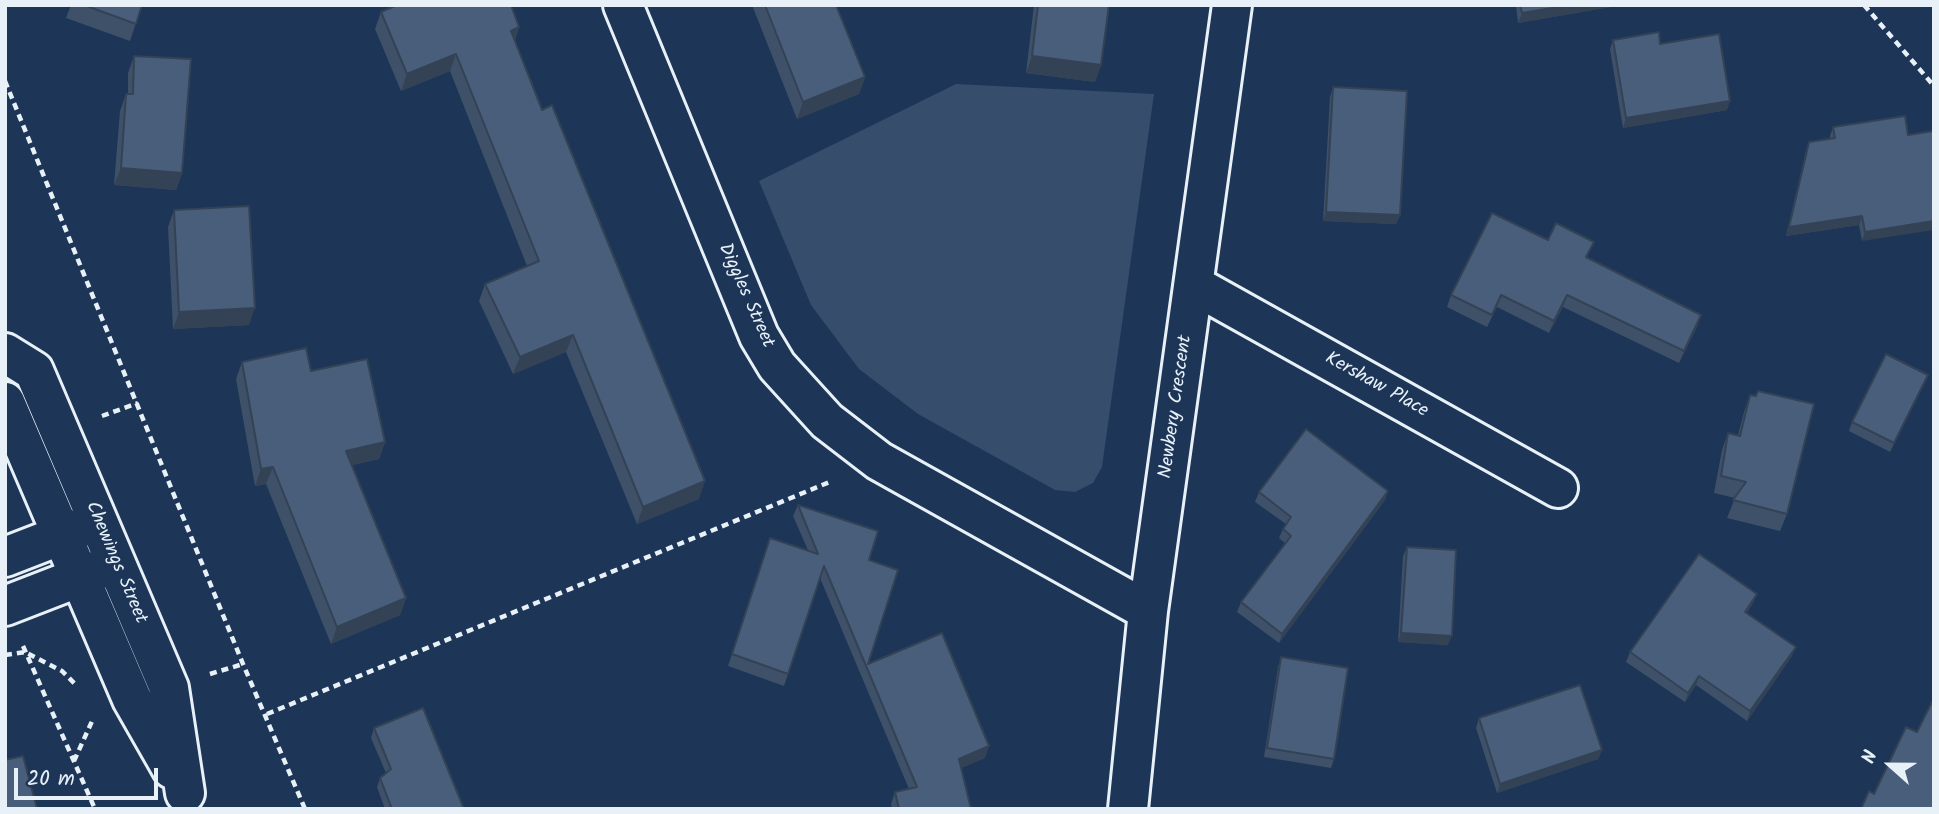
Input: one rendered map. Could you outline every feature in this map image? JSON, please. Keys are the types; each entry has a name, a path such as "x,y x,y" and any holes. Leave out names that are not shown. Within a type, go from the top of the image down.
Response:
{"street":[{"name":"Diggles Street","path":"623,5 759,336 778,366 827,421 879,461 1148,611"},
{"name":"Newbery Crescent","path":"1128,809 1148,611 1233,5"},
{"name":"Kershaw Place","path":"1194,285 1558,488"},
{"name":"Chewings Street","path":"5,353 34,371 169,688 189,801"},
{"name":"Chewings Street","path":"5,402 132,699 189,801"},
{"path":"5,557 98,521"},
{"path":"5,606 115,563"}],"path":[{"path":"1864,5 1934,86"},
{"path":"5,81 305,809"},
{"path":"267,714 879,461"},
{"path":"5,606 95,809"},
{"path":"5,654 25,652 62,671 80,689"},
{"path":"74,761 97,711"}],"shaded area":[{"path":"956,84 1154,94 1102,467 1093,483 1075,492 1055,490 918,414 859,369 811,305 759,181"}],"building":[{"path":"84,5 142,5 136,24"},
{"path":"397,5 511,5 519,27 511,31 542,110 552,105 705,481 643,507 573,335 520,357 485,284 539,261 456,54 407,74 381,12"},
{"path":"765,5 836,5 865,77 803,102"},
{"path":"1038,5 1109,5 1101,65 1032,56"},
{"path":"1520,5 1571,5 1522,13"},
{"path":"1659,32 1660,44 1719,34 1730,101 1626,118 1613,40"},
{"path":"134,56 191,59 182,173 121,168 126,94 133,94"},
{"path":"1333,87 1407,91 1400,215 1326,212"},
{"path":"1905,116 1908,135 1933,131 1934,221 1865,232 1862,216 1789,227 1809,142 1835,138 1833,127"},
{"path":"249,206 255,308 179,312 174,210"},
{"path":"1492,213 1548,240 1556,223 1594,242 1586,257 1701,315 1684,351 1567,295 1554,321 1501,295 1492,315 1451,295"},
{"path":"306,348 311,371 367,359 385,442 346,451 406,598 337,627 273,467 261,469 242,362"},
{"path":"1886,354 1928,375 1894,443 1852,422"},
{"path":"1758,391 1814,404 1787,514 1733,500 1746,482 1721,476 1728,433 1740,436 1750,395 1756,396"},
{"path":"1306,429 1388,491 1282,634 1241,602 1291,536 1283,529 1291,517 1259,492"},
{"path":"798,505 878,531 869,560 898,570 868,664 942,633 989,746 959,759 971,809 899,809 895,792 917,787 824,566 788,674 732,654 770,538 818,554"},
{"path":"1407,547 1456,550 1452,636 1401,633"},
{"path":"1699,554 1757,594 1745,612 1796,647 1750,711 1699,676 1688,693 1630,652"},
{"path":"1281,657 1348,668 1334,759 1267,748"},
{"path":"1580,685 1602,750 1500,784 1479,718"},
{"path":"1934,698 1934,809 1861,809 1869,791 1874,794 1906,727 1917,732"},
{"path":"423,708 464,809 392,809 380,778 391,769 374,728"},
{"path":"23,756 37,809 5,809 5,760"}]}
